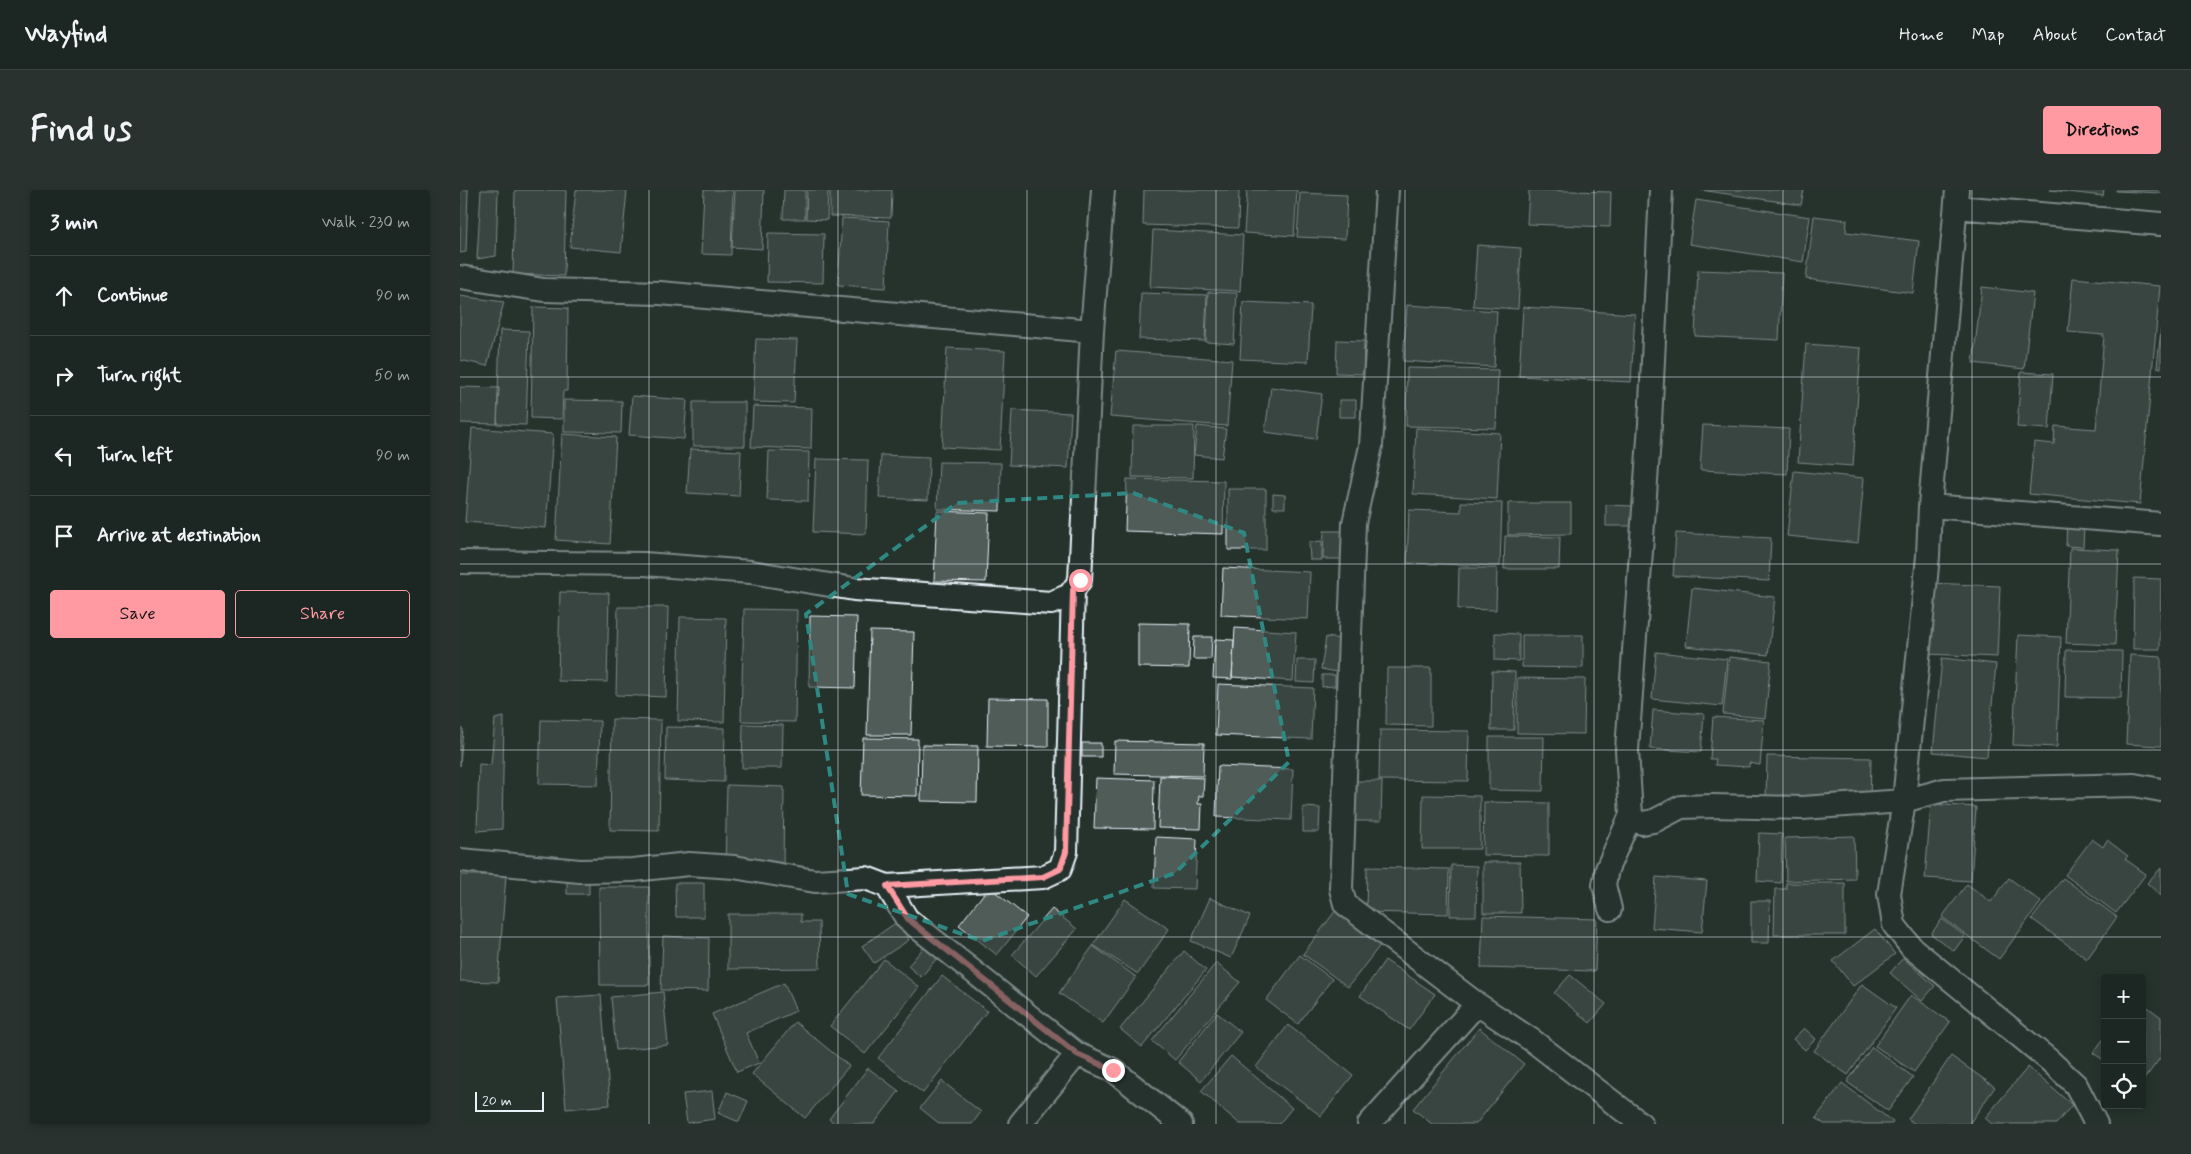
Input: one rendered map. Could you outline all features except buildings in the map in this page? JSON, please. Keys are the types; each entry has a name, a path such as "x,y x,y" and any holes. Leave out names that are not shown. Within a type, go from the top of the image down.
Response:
{"street":[{"path":"460,562 654,565 751,572 854,589 1051,603 1070,595 1080,580 1092,331 1102,190"},
{"path":"1387,190 1371,446 1354,523 1341,889 1345,904 1477,1004 1534,1040 1641,1124"},
{"path":"1610,909 1604,885 1608,869 1631,815 1627,750 1650,424 1661,190"},
{"path":"2096,1124 2076,1085 2049,1060 1912,948 1894,925 1889,894 1904,801 1928,556 1930,506 1957,199 2161,224"},
{"path":"460,277 544,290 660,293 1092,331"},
{"path":"1930,506 2161,524"},
{"path":"460,860 580,871 633,870 689,864 734,867 815,882 866,878 887,886 1043,877 1060,869 1066,852 1073,590"},
{"path":"1631,815 1635,821 1642,823 1654,822 1681,807 1802,808 1904,801 1944,790 2134,785 2161,790"},
{"path":"887,886 908,919 1077,1054 1113,1070 1181,1124"},
{"path":"1369,1124 1477,1004"},
{"path":"1020,1124 1077,1054"}],"highlighted area":[{"path":"1133,493 1244,533 1289,762 1175,873 982,941 848,894 806,614 957,503"}],"route":[{"path":"1080,580 1073,590 1066,852 1060,869 1043,877 887,886 908,919 1077,1054 1113,1070"}]}
